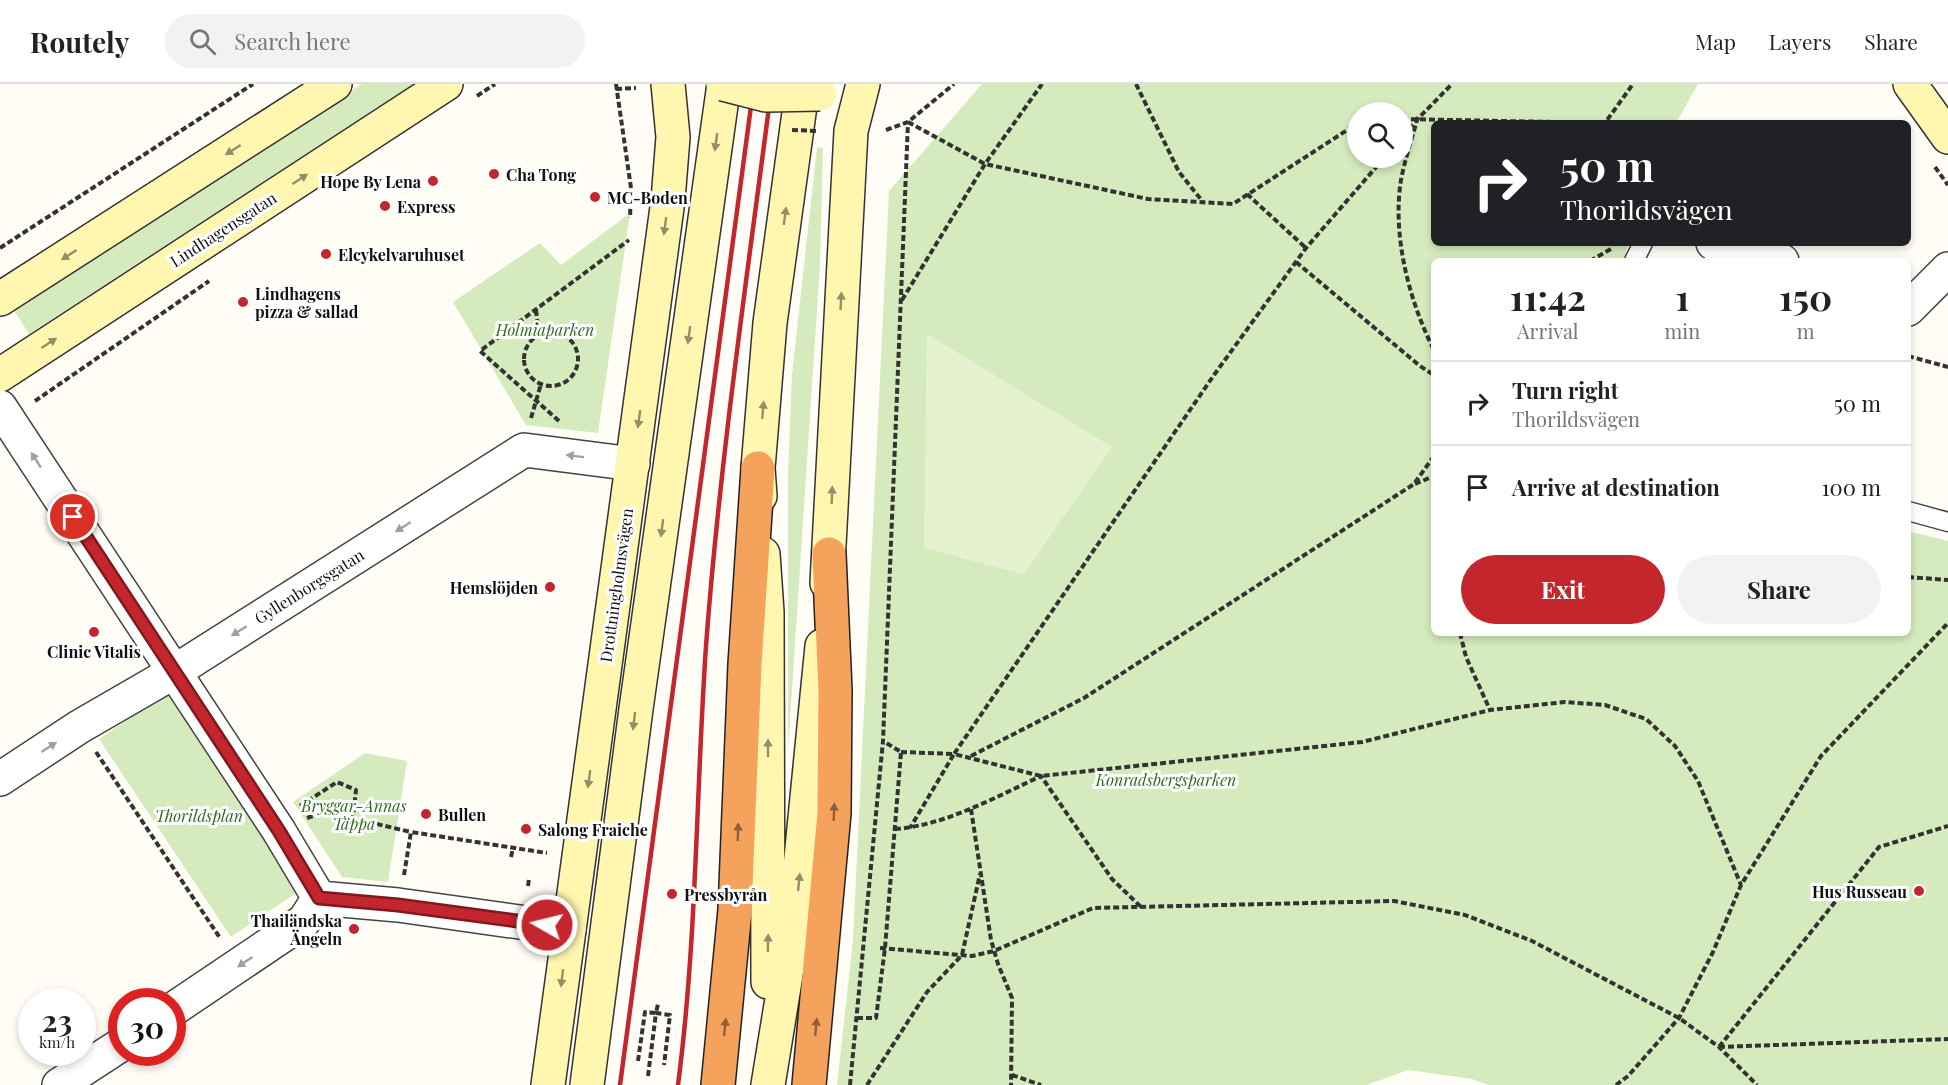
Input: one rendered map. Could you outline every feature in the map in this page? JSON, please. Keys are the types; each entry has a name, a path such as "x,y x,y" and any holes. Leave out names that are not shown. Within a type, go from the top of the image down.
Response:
{"highway":[{"path":"718,1085 735,910 745,664 758,468"},
{"path":"809,1085 834,813 835,690 830,554"}],"main road":[{"path":"0,299 335,84"},
{"name":"Lindhagensgatan","path":"0,375 446,84"},
{"name":"Drottningholmsvägen","path":"548,1085 668,200 673,137 668,84"},
{"path":"587,1080 636,709 724,84 766,95 853,84"},
{"path":"767,1085 795,919 814,747 830,554 851,131 863,84"},
{"path":"1910,84 1948,137"},
{"path":"767,1085 769,885 767,636 758,468 770,323 812,89"}],"street":[{"path":"1724,246 1770,258"},
{"path":"1912,300 1948,269"},
{"path":"0,406 279,831 319,898"},
{"name":"Gyllenborgsgatan","path":"0,779 79,727 174,672 524,450 633,464"},
{"path":"319,898 398,905 569,929"},
{"path":"186,1001 304,921 319,898"},
{"path":"59,1085 108,1053"}],"lane":[{"path":"1911,512 1948,522"}],"path":[{"path":"0,248 253,84"},
{"path":"850,1085 883,741 908,122 954,84"},
{"path":"901,300 985,164 1042,84"},
{"path":"1136,84 1179,172 1204,202"},
{"path":"1413,123 1452,84"},
{"path":"1608,120 1633,84"},
{"path":"1418,117 1401,180 1400,217 1404,256 1413,294 1431,342"},
{"path":"1413,118 1512,120"},
{"path":"908,122 985,164 1148,199 1233,204 1347,130"},
{"path":"909,828 954,754 1214,375 1306,248 1375,168"},
{"path":"1247,194 1306,248"},
{"path":"561,423 480,351 630,239"},
{"path":"1596,258 1614,248"},
{"path":"1296,262 1431,373"},
{"path":"536,310 539,335"},
{"path":"557,332 572,342 577,350 577,368 567,382 549,387 533,379 528,372 524,355 532,340 539,335 557,332"},
{"path":"1911,357 1948,367"},
{"path":"1414,484 1431,460"},
{"path":"970,757 1084,698 1414,484 1431,477"},
{"path":"1911,577 1948,580"},
{"path":"1616,1085 1628,1076 1679,1018 1713,952 1741,885 1821,756 1948,623"},
{"path":"1461,636 1466,657 1490,710"},
{"path":"896,829 909,828 971,809 1041,776 1362,742 1490,710 1565,702 1605,705 1647,719 1675,746 1698,781 1741,885"},
{"path":"79,727 239,966"},
{"path":"883,741 901,752 954,754 1041,776 1113,879 1142,908"},
{"path":"857,1018 876,1018 896,829 901,752"},
{"path":"279,831 293,811 338,782 357,790 353,818"},
{"path":"971,809 994,951 1012,998 1011,1085"},
{"path":"308,817 325,812 411,832 557,854"},
{"path":"1719,1047 1879,848 1948,826"},
{"path":"398,905 411,832"},
{"path":"511,856 513,848"},
{"path":"867,1085 927,992 962,956 981,871"},
{"path":"528,886 529,879"},
{"path":"883,948 972,956 994,951 1093,908 1394,901 1465,915 1532,941 1679,1018 1719,1047 1757,1085"},
{"path":"648,1076 658,1004"},
{"path":"638,1061 645,1011 670,1015 664,1065"},
{"path":"651,1062 656,1013"},
{"path":"1719,1047 1948,1039"},
{"path":"1012,1075 1041,1085"}],"green space":[{"path":"362,84 413,84 29,334 14,310"},
{"name":"Konradsbergsparken","path":"982,84 1698,84 1678,120 1431,120 1431,246 1628,246 1624,258 1431,258 1431,636 1911,636 1911,532 1948,541 1948,1085 1488,1085 1472,1079 1408,1070 1367,1085 837,1085 853,940 889,191"},
{"path":"817,147 823,148 820,264 788,750 788,474 792,375"},
{"name":"Holmiaparken","path":"630,213 598,433 526,425 453,302 540,243 561,265"},
{"path":"927,334 1112,447 1024,574 924,548"},
{"name":"Thorildsplan","path":"167,693 299,891 231,937 99,739"},
{"name":"Bryggar-Annas Täppa","path":"365,753 407,761 388,882 342,877 293,802"}],"railway":[{"path":"620,1085 754,84"},
{"path":"678,1085 689,976 706,646 712,576 735,365 772,84"}],"place":[{"name":"Cha Tong","path":"494,174"},
{"name":"Hope By Lena","path":"433,181"},
{"name":"MC-Boden","path":"595,197"},
{"name":"Express","path":"385,206"},
{"name":"Elcykelvaruhuset","path":"326,254"},
{"name":"Lindhagens pizza & sallad","path":"243,302"},
{"name":"Hemslöjden","path":"550,587"},
{"name":"Clinic Vitalis","path":"94,632"},
{"name":"Bullen","path":"426,814"},
{"name":"Salong Fraiche","path":"526,829"},
{"name":"Hus Russeau","path":"1919,891"},
{"name":"Pressbyrån","path":"672,894"},
{"name":"Thailändska Ängeln","path":"354,929"}],"route":[{"path":"73,517 279,831 319,898 398,905 547,925"}]}
